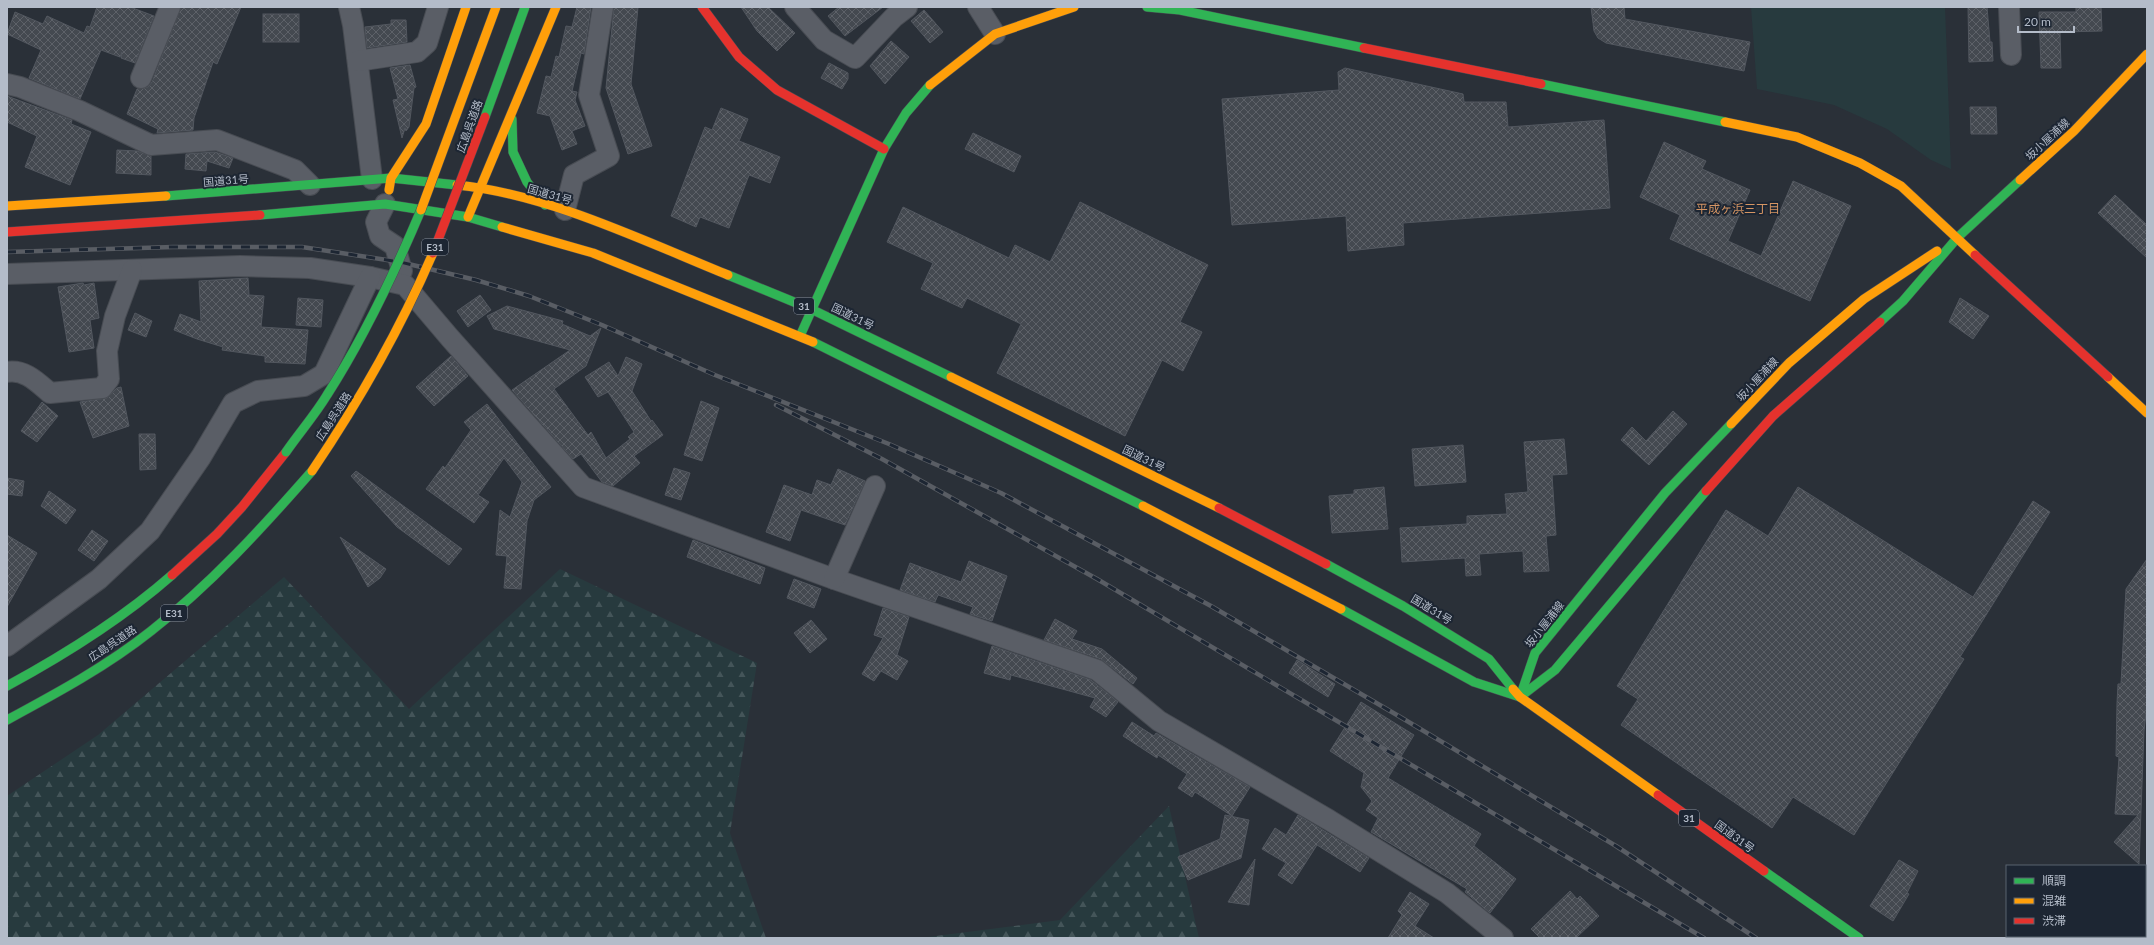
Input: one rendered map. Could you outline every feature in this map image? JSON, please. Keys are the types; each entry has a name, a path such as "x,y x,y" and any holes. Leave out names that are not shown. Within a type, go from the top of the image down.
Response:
{"main road":[{"path":"385,204 381,179 426,124 466,7"},
{"name":"広島呉道路","path":"7,686 49,664 102,630 161,585 242,507 286,452 326,396 379,302 410,234 448,139 496,7"},
{"name":"広島呉道路","path":"7,720 66,688 125,651 179,609 218,574 264,527 312,472 352,412 404,315 435,246 474,149 525,7"},
{"path":"468,217 479,187 545,37 556,7"},
{"path":"702,7 739,57 777,90 884,149"},
{"path":"800,336 884,149 906,113 932,82 995,34 1074,7"},
{"path":"1147,7 1180,10 1797,137 1860,163 1901,186 2147,413"},
{"name":"坂小屋浦線","path":"1520,697 1555,670 1678,522 1773,416 1903,301 1958,237 2074,131 2147,54"},
{"path":"511,114 513,152 527,182 545,205"},
{"name":"国道31号","path":"7,206 219,193 381,179 479,187 565,210 811,309 1249,522 1403,606 1489,659 1520,697 1859,938"},
{"name":"国道31号","path":"7,232 229,218 385,204 468,217 593,253 800,336 1118,493 1376,627 1474,682 1520,697"},
{"name":"坂小屋浦線","path":"1520,697 1535,653 1665,493 1789,363 1864,299 1958,237"}],"street":[{"path":"140,78 170,7"},
{"path":"349,7 381,179"},
{"path":"358,61 417,52 427,43 438,7"},
{"path":"565,210 574,175 609,156 589,95 603,7"},
{"path":"795,7 824,40 855,58 894,17 907,7"},
{"path":"978,7 995,34"},
{"path":"2009,7 2011,55"},
{"path":"7,84 20,87 80,112 151,145 217,140 295,170 310,185"},
{"path":"385,204 376,222 380,236 395,246 405,285 450,338 583,487 834,579 1097,670 1159,721 1329,820 1446,893 1502,938"},
{"path":"7,274 271,267 310,268 370,276 405,285"},
{"path":"7,372 16,370 30,376 50,393 102,388 109,379 107,351 115,316 132,270"},
{"path":"7,646 99,579 150,531 201,458 233,403 258,391 304,386 324,374 370,276"},
{"path":"834,579 875,486"}],"green space":[{"path":"1751,7 1945,7 1951,169 1931,160 1887,129 1834,105 1757,89"},
{"path":"560,569 757,663 730,833 766,938 7,938 7,796 98,735 284,577 409,709"},
{"path":"1169,806 1199,938 920,938 1060,920"}],"building":[{"path":"97,7 130,7 154,16 135,63 121,58 122,52 120,57 101,50 80,99 29,78 41,50 7,34 15,12 43,24 47,16 84,33 87,26 90,27"},
{"path":"181,7 241,7 217,64 213,62 194,118 193,130 157,133 158,129 127,114 137,89 148,87 152,82"},
{"path":"577,7 591,7 584,54 581,53 572,91 577,92 575,100 585,126 572,131 577,144 562,150 550,116 537,113 546,76 551,77 556,56 559,57 566,26 572,27"},
{"path":"614,7 638,7 631,84 652,146 628,154 606,88"},
{"path":"741,7 768,7 795,33 777,51 757,31"},
{"path":"839,7 883,7 845,36 828,16"},
{"path":"1591,7 1624,7 1625,19 1750,42 1744,71 1606,43 1598,38 1594,31"},
{"path":"1968,7 1987,7 1993,61 1969,62"},
{"path":"2076,7 2101,7 2102,31 2060,33 2061,68 2041,68 2039,12 2076,12"},
{"path":"924,10 943,32 930,43 911,21"},
{"path":"263,14 299,14 299,42 263,42"},
{"path":"391,20 406,20 407,42 367,48 365,27 391,24"},
{"path":"891,41 909,57 885,84 870,66"},
{"path":"829,63 848,73 848,79 842,89 821,78"},
{"path":"410,65 416,87 414,88 409,127 406,131 405,128 402,138 393,100 398,99 390,68"},
{"path":"1345,68 1463,94 1464,102 1506,102 1508,127 1604,120 1610,208 1403,223 1404,245 1348,251 1346,216 1232,225 1222,99 1339,90 1338,72"},
{"path":"7,96 72,120 71,124 91,132 70,185 25,167 37,136 7,122"},
{"path":"1970,107 1996,107 1997,134 1971,134"},
{"path":"721,108 748,119 739,141 780,157 770,183 749,175 729,228 700,217 696,227 671,216 705,127 712,130"},
{"path":"973,133 1021,156 1014,172 965,149"},
{"path":"1664,142 1706,161 1702,169 1750,190 1728,241 1761,256 1793,181 1851,206 1810,301 1670,239 1680,215 1640,197"},
{"path":"117,150 137,151 151,156 151,175 116,173"},
{"path":"215,152 233,158 229,168 207,161 206,171 185,169 186,154"},
{"path":"2115,195 2147,225 2147,258 2098,213"},
{"path":"1080,202 1208,265 1180,322 1202,332 1183,371 1162,360 1125,436 997,373 1021,324 967,298 962,308 921,289 933,263 887,242 903,207 1009,258 1015,245 1050,262"},
{"path":"248,278 249,295 264,296 261,327 308,330 305,364 265,362 265,356 222,350 223,347 174,330 180,314 201,322 199,281"},
{"path":"83,283 84,285 94,283 99,318 90,320 94,348 69,352 58,287"},
{"path":"480,295 491,310 468,327 457,311"},
{"path":"298,298 323,300 321,327 296,325"},
{"path":"1960,298 1989,316 1973,339 1949,322"},
{"path":"507,306 563,321 562,324 590,336 601,328 586,366 554,389 588,435 591,432 606,458 630,439 628,437 634,432 608,392 598,397 585,377 609,362 618,376 626,357 642,364 632,391 651,421 652,420 663,435 634,456 640,463 613,486 602,482 581,454 573,459 512,390 570,350 494,329 487,316"},
{"path":"135,313 152,321 146,337 128,330"},
{"path":"451,356 468,376 434,406 416,387"},
{"path":"121,387 129,426 93,438 80,402 107,398 117,388"},
{"path":"701,401 719,408 702,461 684,455"},
{"path":"42,402 58,416 37,442 21,431"},
{"path":"487,404 551,487 534,500 527,521 521,589 504,588 507,556 496,555 500,510 510,517 522,482 504,458 478,495 489,502 474,523 426,489 443,466 445,468 471,430 464,422"},
{"path":"1673,411 1687,424 1649,465 1621,440 1632,427 1646,441"},
{"path":"139,434 155,434 156,469 140,470"},
{"path":"1564,439 1567,474 1552,475 1556,535 1546,536 1549,571 1524,572 1523,551 1479,554 1481,575 1466,576 1465,558 1402,562 1400,528 1467,524 1467,516 1507,514 1505,494 1528,492 1524,442"},
{"path":"1463,445 1466,482 1415,486 1412,449"},
{"path":"674,468 690,473 681,500 665,495"},
{"path":"838,469 865,481 845,525 801,510 790,541 766,532 784,485 812,495 817,480 831,485"},
{"path":"356,471 462,549 449,565 397,527 351,476"},
{"path":"7,478 24,481 22,496 7,494"},
{"path":"1384,487 1388,529 1332,533 1329,496 1354,494 1354,490"},
{"path":"1798,487 1973,597 2033,501 2050,512 1960,657 1964,659 1854,835 1793,797 1772,828 1621,725 1638,699 1617,686 1726,510 1768,536"},
{"path":"49,491 76,510 66,524 41,506"},
{"path":"92,530 108,541 94,561 78,550"},
{"path":"7,535 37,553 7,607"},
{"path":"340,537 386,569 380,578 368,587"},
{"path":"693,540 765,568 760,584 687,557"},
{"path":"2147,559 2147,704 2144,731 2139,864 2114,842 2138,815 2115,814 2119,757 2116,756 2117,703 2118,684 2121,684 2126,589"},
{"path":"969,561 1007,576 992,621 970,614 973,607 938,595 935,602 900,590 910,563 961,582"},
{"path":"794,579 821,589 814,608 787,598"},
{"path":"883,608 909,617 897,655 908,661 897,680 881,671 874,681 862,674 883,638 874,635"},
{"path":"1055,619 1077,631 1072,639 1102,649 1137,678 1133,684 1101,659 1044,640"},
{"path":"811,620 827,639 810,653 794,633"},
{"path":"992,646 1091,680 1118,702 1106,717 1090,707 1095,698 1011,675 1010,680 984,673"},
{"path":"1297,660 1335,684 1328,697 1289,673"},
{"path":"1361,702 1414,735 1388,778 1481,834 1474,846 1516,879 1490,913 1465,892 1467,889 1371,832 1378,818 1366,810 1372,801 1361,787 1364,773 1330,751"},
{"path":"1132,722 1154,736 1156,733 1250,787 1232,816 1195,792 1192,797 1178,788 1187,774 1158,755 1157,758 1123,736"},
{"path":"1225,815 1249,820 1241,858 1188,880 1178,857 1220,839"},
{"path":"1298,815 1369,858 1360,872 1317,845 1292,884 1278,875 1286,863 1262,849 1275,828 1286,835"},
{"path":"1255,859 1249,905 1228,902"},
{"path":"1899,860 1918,871 1907,893 1909,894 1893,921 1870,906"},
{"path":"1570,891 1577,899 1580,896 1599,916 1576,938 1540,938 1531,929"},
{"path":"1410,892 1429,904 1415,926 1434,938 1388,938 1402,915 1398,911"}],"railway":[{"path":"7,252 173,247 302,247 400,262 476,280 529,296 602,325 715,375 889,444 1001,493 1211,606 1402,718 1616,846 1756,938"},
{"path":"776,405 882,459 1097,579 1704,938"}],"traffic: fast":[{"path":"485,117 525,7"},
{"path":"1147,7 1180,10 1364,48"},
{"path":"1541,84 1725,122"},
{"path":"800,336 884,149 906,113 930,85"},
{"path":"512,119 513,152 527,182 545,205"},
{"path":"166,196 391,178 457,185"},
{"path":"1880,322 1903,301 1958,237 2020,180"},
{"path":"260,215 385,204 468,217 502,227"},
{"path":"286,452 312,417 341,373 354,350 389,281 421,210"},
{"path":"728,275 811,309 951,377"},
{"path":"813,342 1143,506"},
{"path":"1520,697 1535,653 1665,493 1731,424"},
{"path":"7,720 63,689 117,656 151,631 215,575 312,471"},
{"path":"1520,697 1555,670 1706,491"},
{"path":"1326,564 1403,606 1489,659 1513,689"},
{"path":"7,686 93,635 153,591 172,575"},
{"path":"1341,609 1474,682 1520,697"},
{"path":"1764,871 1859,938"}],"traffic: slow":[{"path":"389,190 391,178 426,124 466,7"},
{"path":"421,210 496,7"},
{"path":"468,217 556,7"},
{"path":"930,85 995,34 1074,7"},
{"path":"2020,180 2074,131 2147,54"},
{"path":"1725,122 1797,137 1860,163 1901,186 1975,255"},
{"path":"457,185 491,190 561,208 728,275"},
{"path":"7,206 166,196"},
{"path":"502,227 593,253 813,342"},
{"path":"1731,424 1789,363 1864,299 1937,251"},
{"path":"312,471 378,365 433,253"},
{"path":"951,377 1219,508"},
{"path":"2108,377 2147,413"},
{"path":"1143,506 1341,609"},
{"path":"1513,689 1520,697 1658,795"}],"traffic: jam":[{"path":"702,7 739,57 777,90 884,149"},
{"path":"1364,48 1541,84"},
{"path":"433,253 485,117"},
{"path":"7,232 260,215"},
{"path":"1975,255 2108,377"},
{"path":"1706,491 1773,416 1880,322"},
{"path":"172,575 217,534 242,507 286,452"},
{"path":"1219,508 1326,564"},
{"path":"1658,795 1764,871"}],"district":[{"name":"平成ヶ浜三丁目","path":"1738,208"}]}
